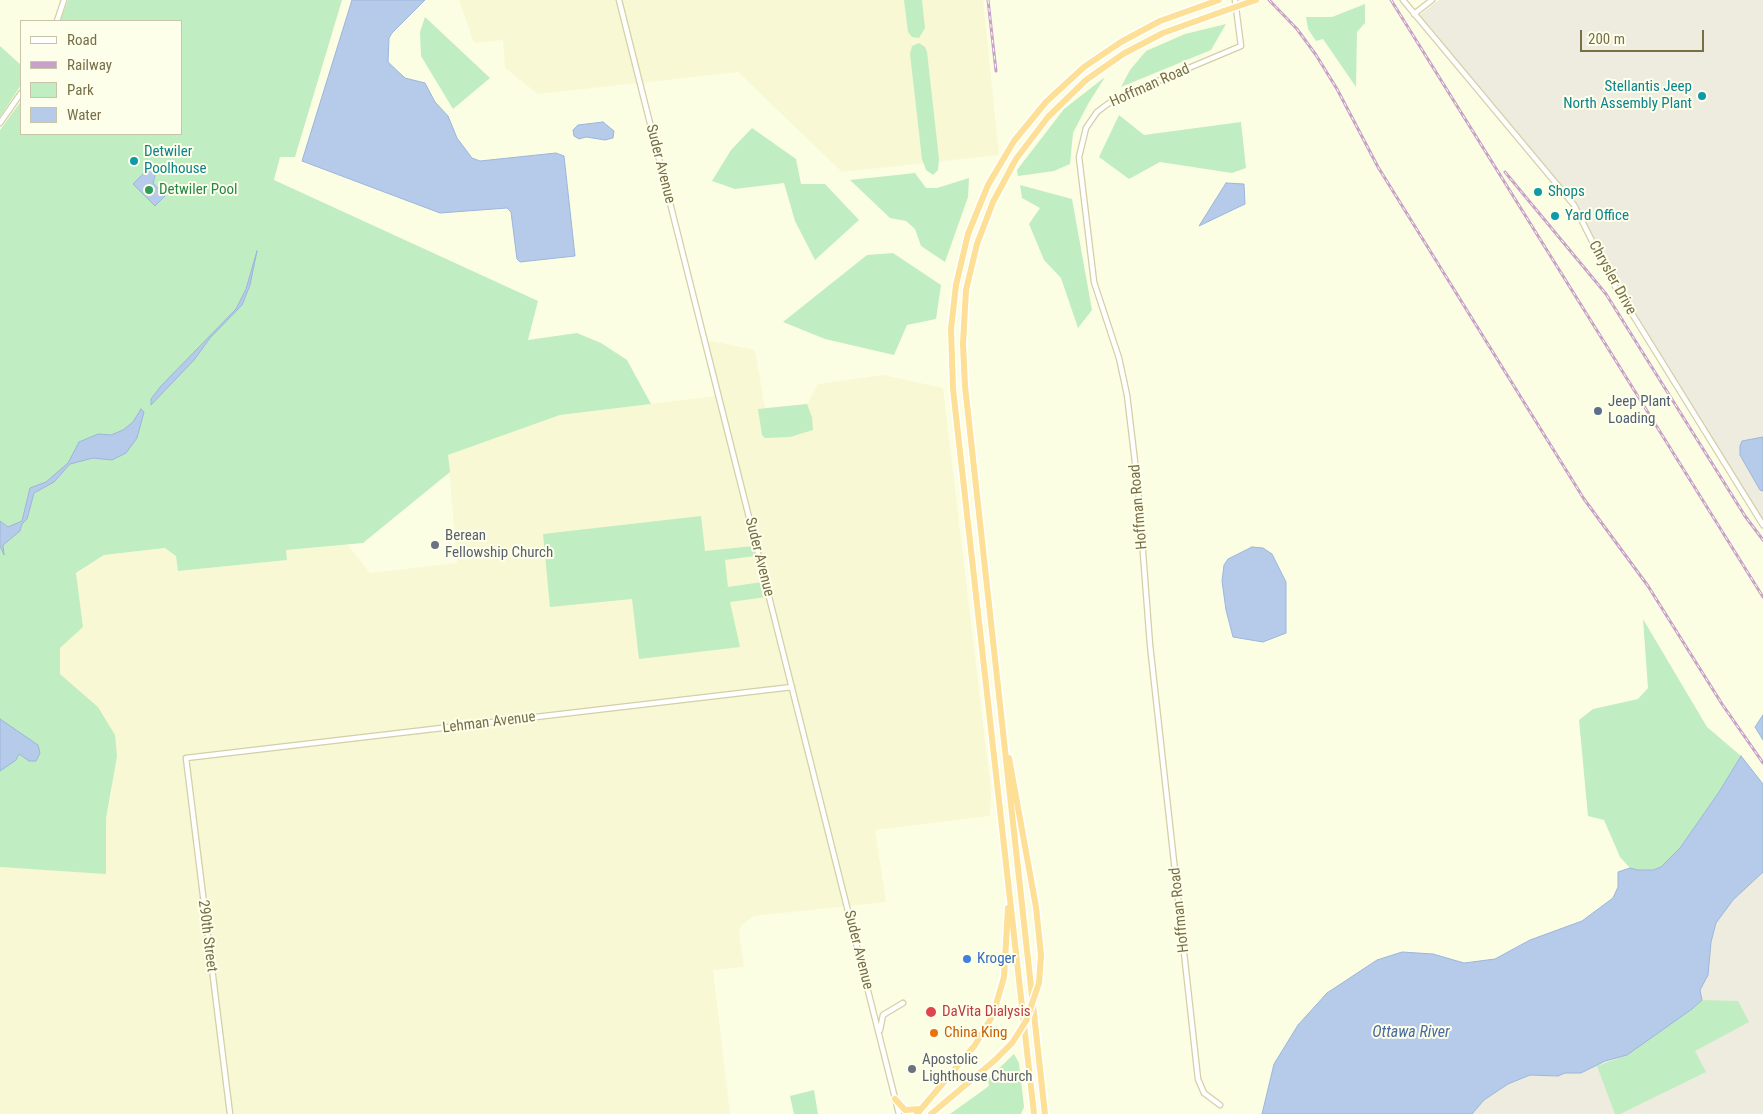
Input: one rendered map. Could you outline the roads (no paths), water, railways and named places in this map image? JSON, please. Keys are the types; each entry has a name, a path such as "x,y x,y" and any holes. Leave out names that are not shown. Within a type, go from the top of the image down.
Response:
{"highway":[{"path":"1034,1114 955,407 951,351 953,299 960,263 973,220 990,180 1021,131 1051,97 1102,54 1160,21 1219,0"},
{"path":"1045,1114 963,352 964,314 970,273 977,244 993,202 1023,149 1064,100 1110,62 1163,33 1256,0"},
{"path":"931,1114 994,1061 1012,1043 1026,1020 1039,983 1041,955 1036,907 1001,716"},
{"path":"895,1099 905,1110 919,1111 975,1045 996,1009 1004,977 1010,891"}],"street":[{"path":"57,20 64,0"},
{"name":"Suder Avenue","path":"619,0 899,1114"},
{"name":"Hoffman Road","path":"1220,1105 1204,1093 1198,1079 1150,645 1138,487 1127,395 1119,358 1094,282 1079,157 1086,128 1097,112 1105,106 1116,99 1241,46 1235,0"},
{"name":"Chrysler Drive","path":"1403,0 1574,205 1613,283 1763,525"},
{"path":"1414,14 1432,0"},
{"path":"0,123 20,94"},
{"name":"Lehman Avenue","path":"186,758 792,688"},
{"name":"290th Street","path":"186,758 230,1114"},
{"path":"880,1037 883,1015 903,1003"}],"water":[{"path":"352,0 425,0 389,38 388,62 405,78 425,83 435,102 448,116 457,138 472,158 480,161 556,153 564,156 575,256 520,262 517,259 511,212 507,208 440,213 302,161"},
{"path":"603,122 614,131 613,138 605,140 586,137 579,139 574,136 573,130 578,125"},
{"name":"Detwiler Pool","path":"145,169 156,172 153,183 165,196 155,206 133,184 143,174"},
{"path":"1226,183 1244,184 1245,204 1199,226"},
{"path":"257,251 250,285 242,305 210,338 194,360 151,405 151,399 161,386 236,309 246,289"},
{"path":"141,409 144,412 137,438 126,453 112,460 93,458 70,464 54,482 34,493 27,519 22,524 20,531 3,545 4,555 0,546 0,521 8,527 22,521 30,488 46,482 68,463 79,442 98,434 111,435 123,430 133,422"},
{"path":"1763,437 1763,491 1760,490 1740,455 1740,446 1742,441"},
{"path":"1252,547 1263,548 1272,554 1286,582 1286,633 1263,642 1233,637 1226,610 1222,581 1224,565 1228,559"},
{"path":"1763,715 1763,740 1755,727"},
{"path":"0,719 38,745 40,753 36,761 29,761 19,754 16,760 0,771"},
{"name":"Ottawa River","path":"1741,756 1763,784 1763,872 1733,900 1716,923 1711,942 1708,975 1700,990 1702,1000 1692,1009 1627,1055 1605,1061 1581,1073 1565,1073 1558,1076 1530,1075 1508,1084 1484,1100 1472,1114 1262,1114 1274,1064 1298,1025 1327,993 1377,960 1402,952 1433,954 1464,963 1495,959 1530,940 1582,921 1613,898 1618,887 1618,872 1630,868 1653,870 1661,867 1680,848 1719,792"}],"railway":[{"path":"988,0 996,71"},
{"path":"1269,0 1297,29 1316,55 1337,89 1378,167 1584,499 1648,586 1722,704 1763,763"},
{"path":"1391,0 1763,597"},
{"path":"1505,172 1606,294 1745,516 1763,540"}],"place":[{"name":"Stellantis Jeep North Assembly Plant","path":"1702,96"},
{"name":"Detwiler Poolhouse","path":"134,161"},
{"name":"Detwiler Pool","path":"149,190"},
{"name":"Shops","path":"1538,192"},
{"name":"Yard Office","path":"1555,216"},
{"name":"Jeep Plant Loading","path":"1598,411"},
{"name":"Berean Fellowship Church","path":"435,545"},
{"name":"Kroger","path":"967,959"},
{"name":"DaVita Dialysis","path":"931,1012"},
{"name":"China King","path":"934,1033"},
{"name":"Apostolic Lighthouse Church","path":"912,1069"}]}
